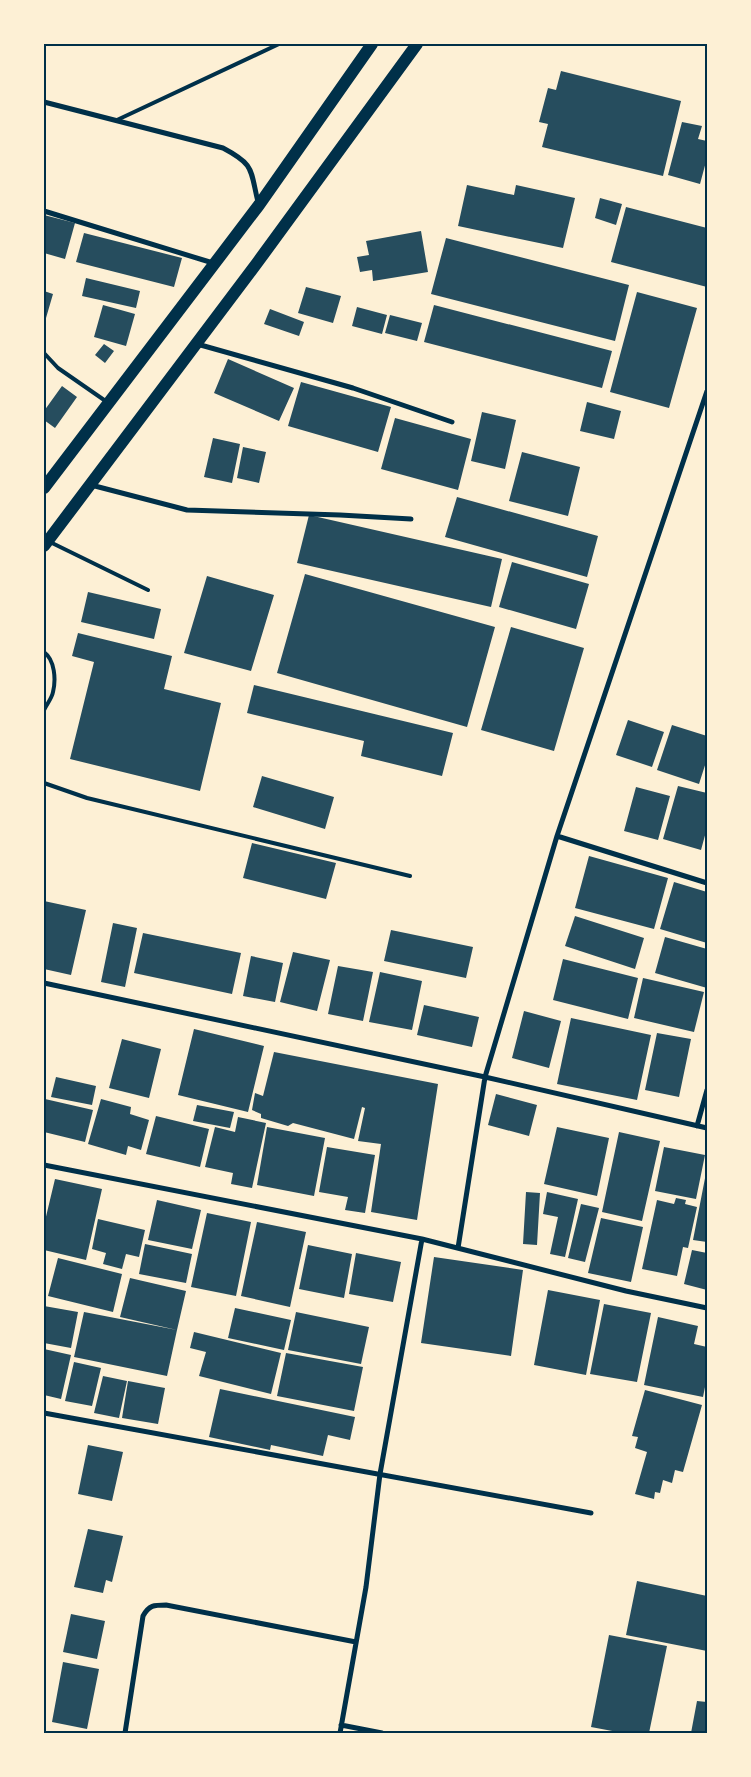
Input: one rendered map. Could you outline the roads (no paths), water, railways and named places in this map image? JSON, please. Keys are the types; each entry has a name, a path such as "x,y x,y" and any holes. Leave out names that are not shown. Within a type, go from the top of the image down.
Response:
{"main road":[{"path":"46,479 108,403 215,264 259,205 372,44"},
{"path":"46,543 257,263 414,44"}],"street":[{"path":"44,102 222,148 237,156 250,168 259,205"},
{"path":"44,211 215,264"},
{"path":"196,344 353,388 452,422"},
{"path":"458,1248 485,1077 557,836 707,391"},
{"path":"90,484 187,510 411,519"},
{"path":"557,836 707,883"},
{"path":"44,983 485,1077 707,1128"},
{"path":"697,1126 707,1090"},
{"path":"44,1165 422,1239 626,1291 707,1308"},
{"path":"340,1733 366,1588 380,1474 422,1239"},
{"path":"44,1413 591,1513"},
{"path":"125,1733 143,1616 147,1609 156,1605 166,1605 356,1642"},
{"path":"341,1725 382,1733"}],"lane":[{"path":"117,120 279,44"},
{"path":"44,353 58,368 108,403"},
{"path":"46,543 148,590"},
{"path":"44,652 49,656 54,675 53,694 44,710"},
{"path":"44,782 87,798 410,876"}]}
